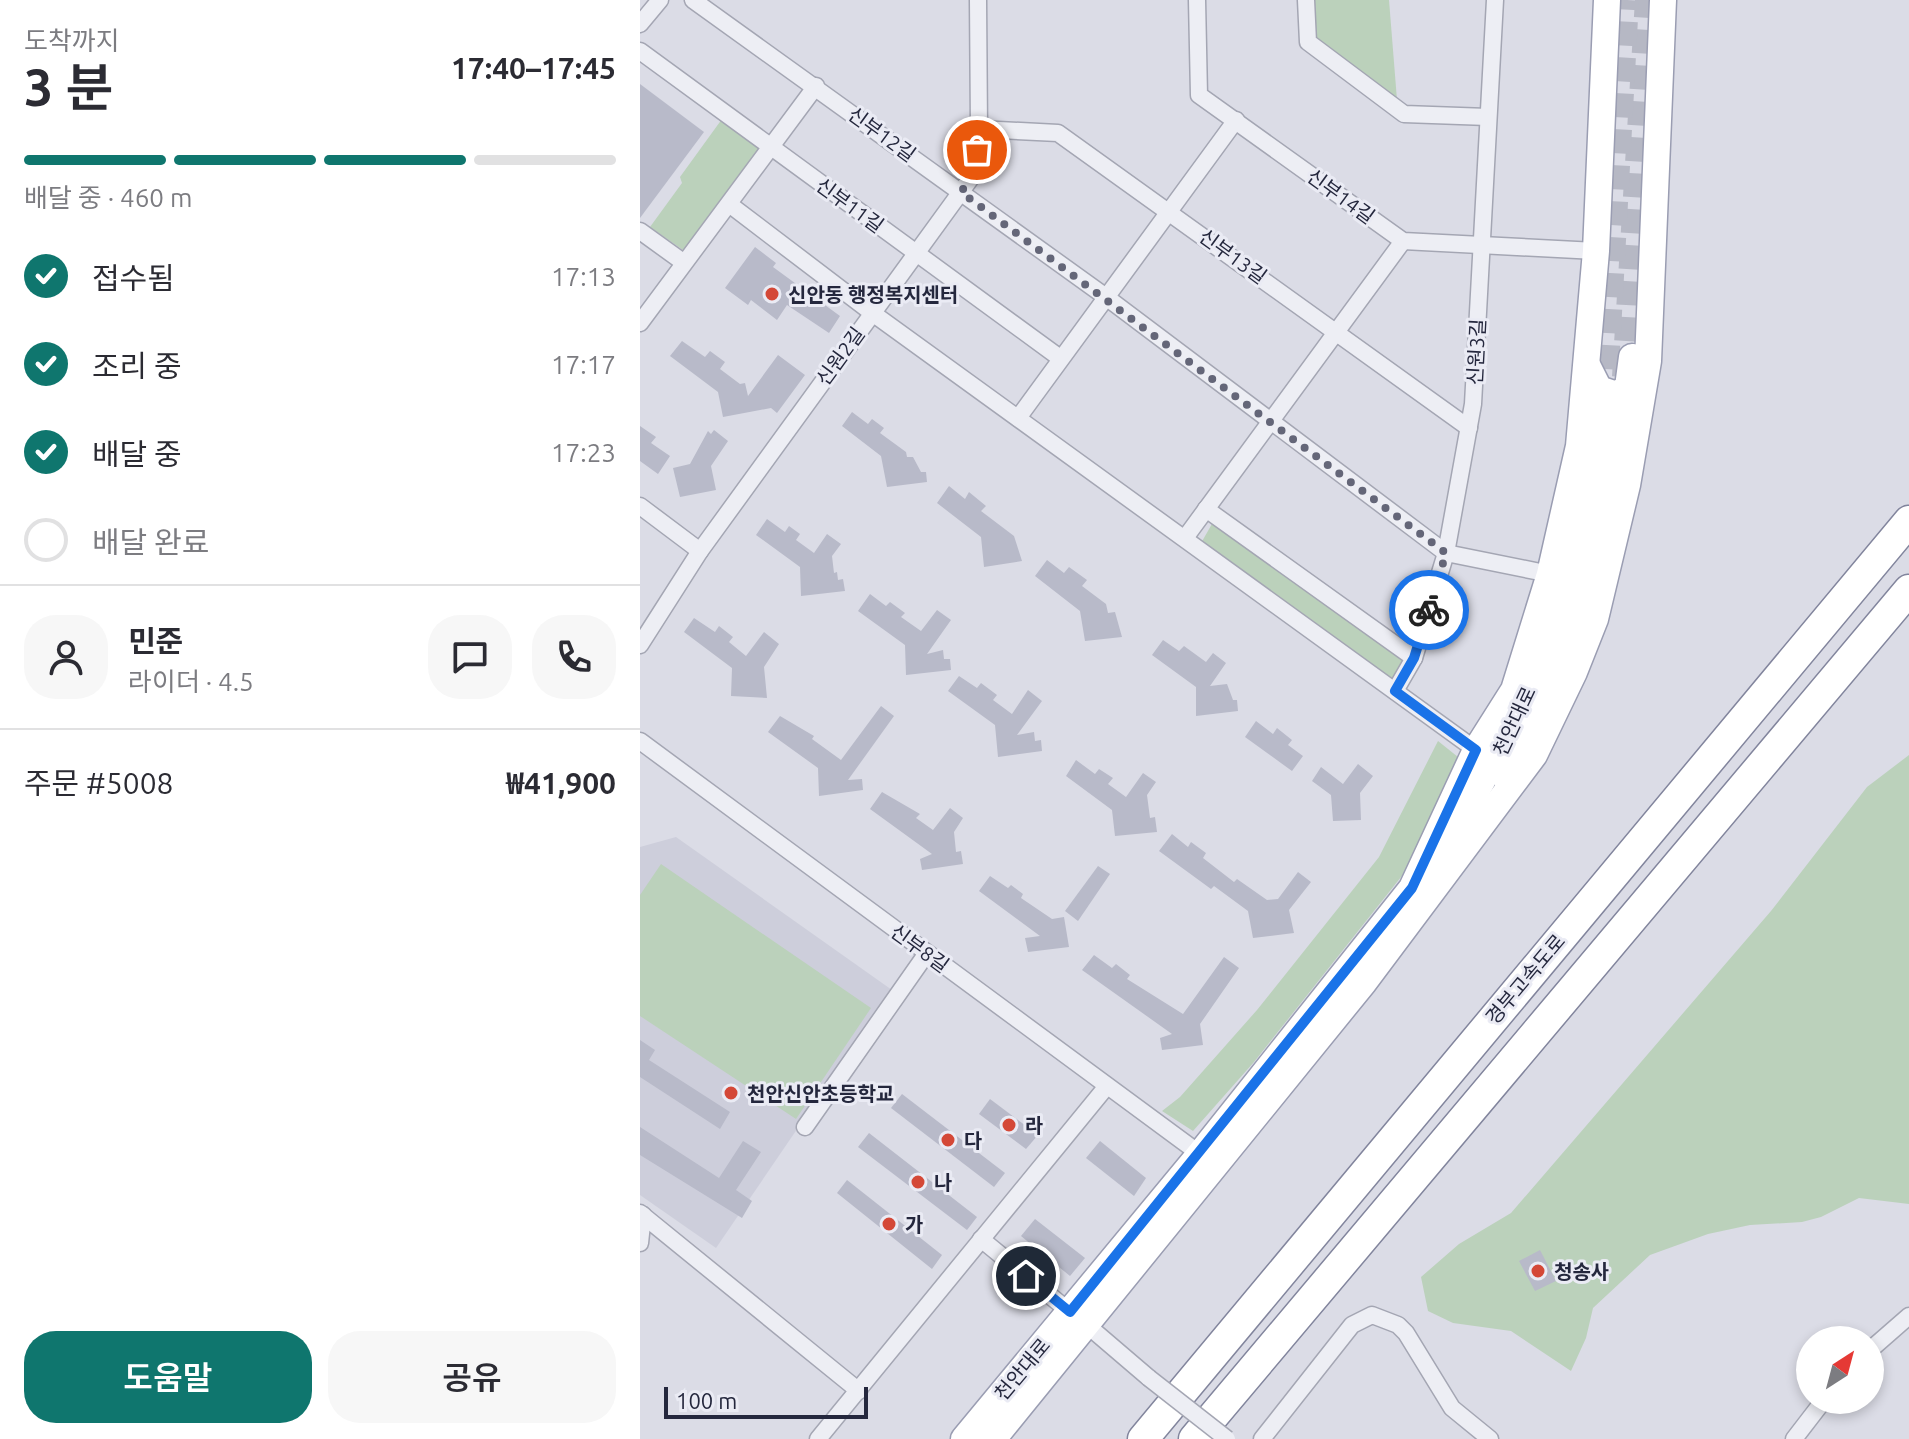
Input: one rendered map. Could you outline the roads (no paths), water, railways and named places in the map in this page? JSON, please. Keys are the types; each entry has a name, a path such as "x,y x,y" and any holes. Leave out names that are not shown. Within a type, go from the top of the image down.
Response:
{"highway":[{"name":"경부고속도로","path":"1143,1439 1909,521"},
{"path":"1194,1439 1909,590"}],"main road":[{"path":"1412,888 1476,750 1514,690 1571,495 1588,367 1607,0"},
{"path":"1456,864 1534,755 1574,672 1595,619 1627,485 1648,361 1663,0"},
{"path":"1588,367 1595,385 1608,394 1620,394 1628,387 1656,183"},
{"name":"천안대로","path":"964,1439 1078,1318 1456,864 1504,785 1540,710 1568,639 1598,544 1613,408 1575,558 1533,681 1470,808 1412,888 1200,1154 1078,1318 993,1439"}],"street":[{"path":"640,24 660,0"},
{"name":"신부12길","path":"693,0 1106,297 1446,553 1550,574"},
{"name":"신원2길","path":"640,645 700,551 976,171 979,129 978,0"},
{"name":"신부14길","path":"1197,0 1199,95 1403,241"},
{"path":"1306,0 1308,42 1404,114 1488,117"},
{"name":"신원3길","path":"1395,691 1414,658 1446,553 1469,428 1495,0"},
{"name":"신부11길","path":"640,51 1060,358"},
{"path":"640,323 816,86"},
{"path":"1018,418 1236,120"},
{"name":"신부13길","path":"979,129 1058,133 1469,428"},
{"path":"729,204 871,312 1476,750"},
{"path":"640,231 683,262"},
{"path":"1185,538 1403,241 1596,251"},
{"path":"640,506 700,551"},
{"path":"1206,509 1414,658"},
{"name":"신부8길","path":"640,741 1200,1154"},
{"path":"805,1127 927,953"},
{"path":"818,1439 1107,1086"},
{"path":"642,1214 859,1391"},
{"path":"640,1243 642,1214"},
{"path":"981,1239 1227,1439"},
{"path":"1262,1439 1352,1325 1372,1315 1398,1325 1406,1333 1452,1408 1490,1439"},
{"path":"1884,1338 1909,1316"},
{"path":"1794,1439 1813,1414"}],"tunnel":[{"path":"1605,405 1627,0"},
{"path":"1624,377 1647,0"}],"place":[{"name":"신안동 행정복지센터","path":"772,294"},
{"name":"천안신안초등학교","path":"731,1093"},
{"name":"라","path":"1009,1125"},
{"name":"다","path":"948,1140"},
{"name":"나","path":"918,1182"},
{"name":"가","path":"889,1224"},
{"name":"청송사","path":"1538,1271"}]}
